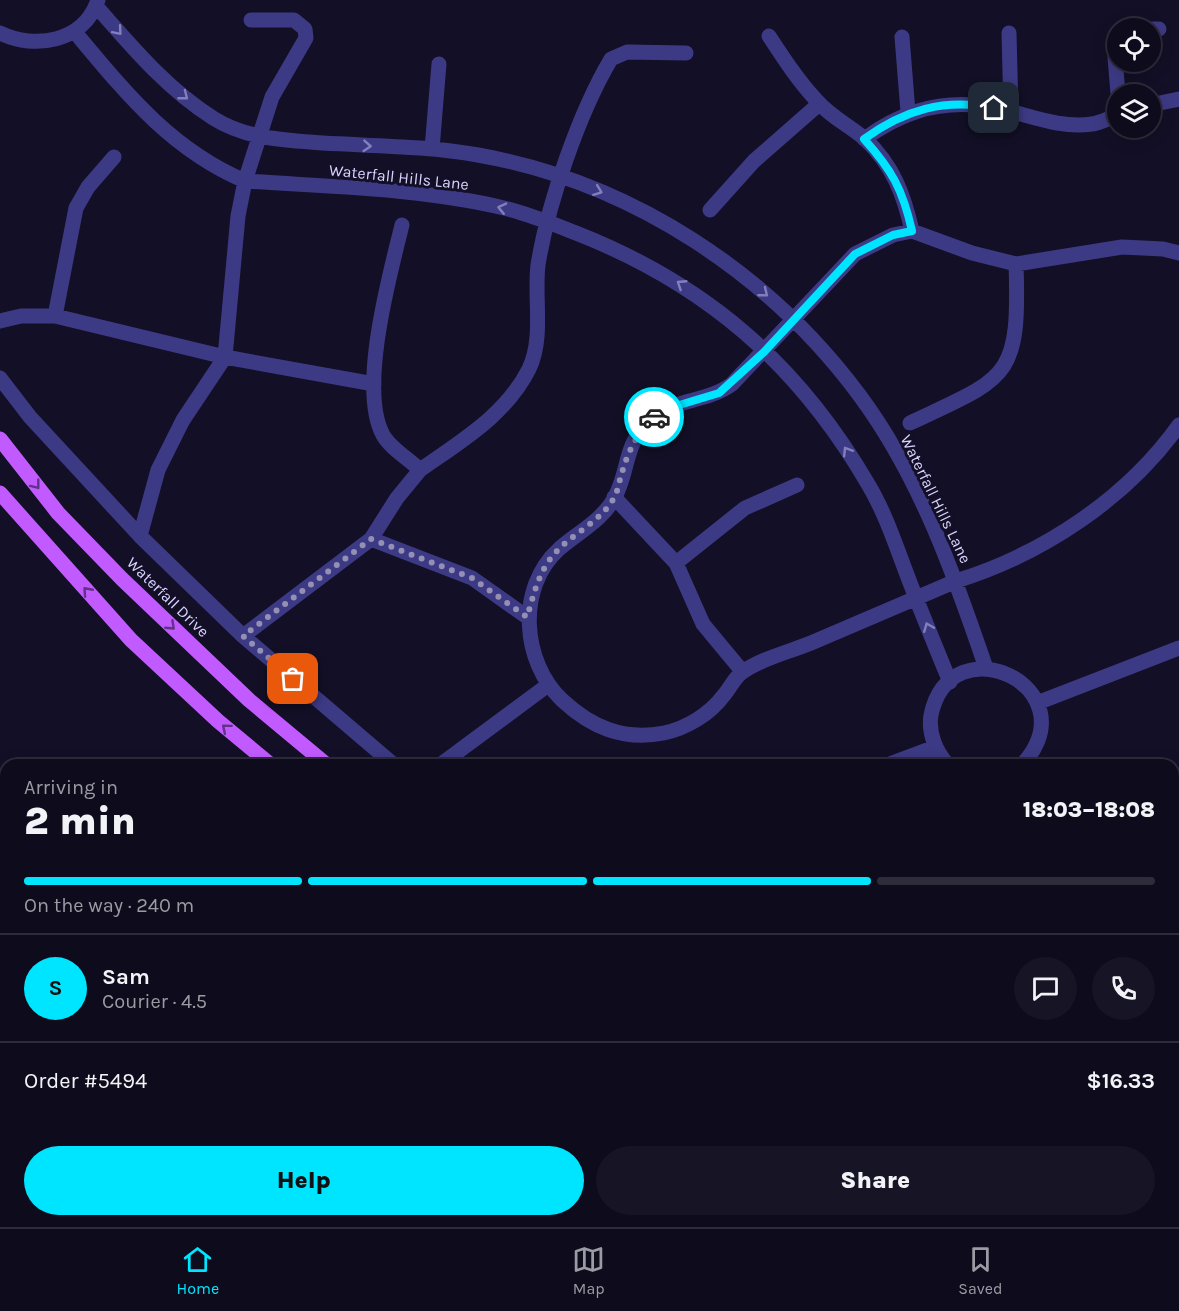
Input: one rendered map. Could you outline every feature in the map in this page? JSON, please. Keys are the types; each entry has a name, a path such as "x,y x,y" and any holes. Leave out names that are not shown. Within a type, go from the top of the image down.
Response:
{"main road":[{"name":"Waterfall Drive","path":"0,439 58,513 122,579 249,699 320,759"},
{"path":"0,493 131,640 264,759"}],"street":[{"path":"0,33 29,43 60,38 74,31 86,20 97,3"},
{"name":"Waterfall Hills Lane","path":"97,3 141,57 168,83 213,118 259,137 432,149 478,155 561,177 614,197 677,230 720,259 795,319 861,398 891,445 919,497 956,581 986,668"},
{"path":"140,536 158,470 183,420 225,357 238,216 245,181 272,97 306,38 305,29 294,20 251,20"},
{"name":"Waterfall Hills Lane","path":"74,31 117,82 186,149 204,162 245,181 429,196 505,208 546,222 661,271 733,322 798,386 835,432 870,487 950,682"},
{"path":"1009,33 1011,112"},
{"path":"769,36 797,78 819,104 864,139 886,163 899,185 912,231 1016,264 1122,247 1163,249 1179,254"},
{"path":"902,38 908,112"},
{"path":"243,636 371,539 397,498 420,470 493,418 530,368 537,325 538,267 546,222 584,117 610,59 627,52 686,52"},
{"name":"Waterfall Hills Lane","path":"432,149 439,64"},
{"path":"1161,103 1179,99"},
{"path":"710,210 754,161 819,104"},
{"path":"864,139 888,122 908,112 976,105 1068,125 1093,124 1107,119"},
{"path":"56,316 76,208 88,187 114,157"},
{"path":"402,225 383,301 374,384 381,431 385,439 420,470"},
{"name":"Waterfall Hills Lane","path":"912,231 893,235 855,254 764,352 719,393 676,406 656,415 638,433 628,452 614,497 589,526 557,550 546,565 539,577 527,617 531,645 548,685 568,705 597,727 619,735 665,733 710,712 742,671 1014,558 1089,515 1164,445 1179,425"},
{"name":"Waterfall Hills Lane","path":"910,423 980,390 991,383 1004,368 1015,338 1018,309 1016,264"},
{"path":"0,321 21,316 56,316 225,357 374,384"},
{"path":"0,378 30,417 140,536 243,636 387,759"},
{"path":"676,562 744,508 796,485"},
{"path":"614,497 676,562 703,624 742,671"},
{"path":"371,539 472,578 527,617"},
{"path":"1037,703 1179,648"},
{"path":"944,759 935,747 931,734 933,705 950,682 966,672 986,668 1005,671 1022,681 1037,703 1041,716 1040,735 1033,754 1028,759"},
{"path":"448,759 548,685"},
{"path":"903,759 935,747"}],"way so far":[{"path":"293,679 243,636 371,539 472,578 527,617 539,577 546,565 557,550 589,526 614,497 628,452 638,433 654,417"}],"route":[{"path":"654,417 676,406 710,397 732,384 855,254 868,245 893,235 912,231 899,185 886,163 864,139 888,122 908,112 946,106 976,105 994,108"}]}
